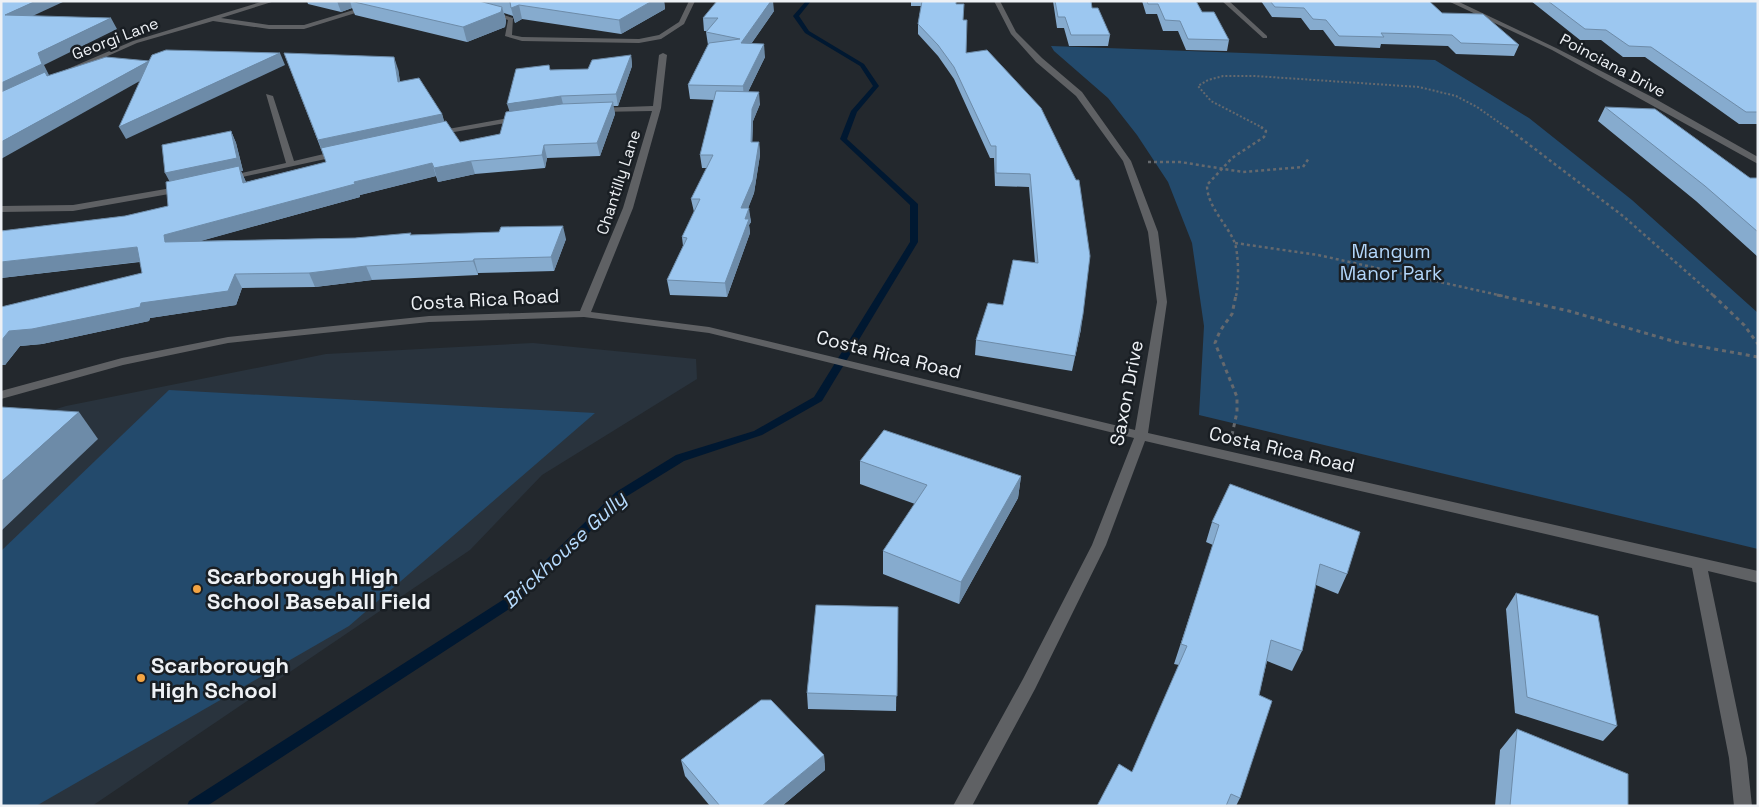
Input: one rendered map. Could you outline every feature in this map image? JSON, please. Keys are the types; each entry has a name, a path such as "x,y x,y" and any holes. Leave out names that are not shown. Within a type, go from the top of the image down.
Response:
{"street":[{"name":"Georgi Lane","path":"52,78 135,42 272,1"},
{"path":"211,19 269,27 304,27 391,1"},
{"path":"478,10 510,19 508,36 522,39 639,41 661,37 682,23 692,1"},
{"name":"Saxon Drive","path":"962,806 1029,684 1099,545 1141,436 1162,302 1153,232 1126,161 1079,94 1039,60 1013,32 997,1"},
{"path":"1225,1 1266,37"},
{"name":"Poinciana Drive","path":"1451,1 1554,49 1691,122 1758,161"},
{"name":"Chantilly Lane","path":"584,314 628,208 657,108 663,54"},
{"path":"269,96 291,164"},
{"path":"582,111 657,108"},
{"path":"424,135 527,117"},
{"path":"218,181 348,152"},
{"path":"1,209 73,208 190,187"},
{"name":"Costa Rica Road","path":"1,395 122,362 228,340 429,319 584,314 709,330 912,378 1141,436 1758,577"},
{"path":"1699,564 1738,758 1743,806"}],"path":[{"path":"1227,456 1237,412 1237,397 1215,343 1220,331 1232,314 1238,288 1235,243 1207,195 1207,185 1232,158 1264,137 1266,131 1259,124 1210,100 1201,93 1198,86 1208,80 1231,76 1306,78 1437,90 1456,96 1477,108 1544,154 1623,216 1687,270 1744,326 1758,344"},
{"path":"1126,161 1180,162 1242,172 1303,168 1309,158"},
{"path":"1235,243 1318,255 1569,311 1676,342 1758,357"}],"shaded area":[{"name":"Scarborough High School Baseball Field","path":"533,343 696,359 697,379 542,475 470,550 92,806 1,806 1,426 66,406 326,354"}],"green space":[{"name":"Mangum Manor Park","path":"1051,46 1435,60 1529,118 1632,200 1758,313 1758,549 1199,415 1204,326 1192,243 1168,182 1137,135 1108,98 1054,51"},
{"name":"Scarborough High School Baseball Field","path":"169,390 595,413 349,626 36,806 1,806 1,551"}],"building":[{"path":"1,1 36,1 5,15 111,18 38,53 42,64 1,83"},
{"path":"350,1 479,1 502,7 501,12 463,27"},
{"path":"507,1 652,1 619,20 519,5 511,8 510,2"},
{"path":"717,1 771,1 741,43 764,44 743,86 688,85 709,43 740,39 706,32 718,18 703,18"},
{"path":"922,1 956,1 956,4 964,4 963,20 967,20 966,53 987,50 1041,108 1076,180 1079,180 1090,256 1083,314 1075,356 976,340 988,303 1003,305 1013,260 1038,263 1030,174 996,173 996,146 991,146 954,67 938,45 918,24"},
{"path":"1055,1 1091,1 1092,8 1098,8 1110,35 1071,35 1065,17 1058,17"},
{"path":"1147,1 1196,1 1202,12 1214,12 1229,40 1188,39 1180,21 1165,20 1158,4 1148,4"},
{"path":"1270,1 1429,1 1442,13 1483,14 1519,45 1461,43 1452,35 1381,33 1384,37 1339,36 1326,20 1313,19 1304,8 1275,7"},
{"path":"1548,1 1758,1 1758,112 1746,112 1651,47 1629,46 1606,30 1585,29"},
{"path":"166,50 280,53 119,127 152,55"},
{"path":"284,53 394,57 398,82 419,78 442,114 318,140"},
{"path":"631,55 616,94 561,96 507,104 516,69 549,65 550,70 588,69 592,60"},
{"path":"106,57 149,61 1,142 1,92 45,72 47,76"},
{"path":"716,91 759,92 752,109 751,142 759,142 753,180 741,208 749,208 745,219 749,219 725,283 667,280 687,238 682,237 700,199 691,199 713,155 700,155"},
{"path":"613,102 597,143 544,145 542,155 471,161 434,168 432,163 354,182 355,184 164,235 165,242 355,238 411,233 410,235 499,232 501,227 563,226 551,257 474,259 473,261 366,266 309,273 235,274 228,291 141,303 140,307 32,329 9,331 1,341 1,307 142,273 137,247 1,262 1,231 125,216 168,206 166,182 239,166 243,183 326,162 321,148 446,121 460,142 500,134 506,112 562,104"},
{"path":"1605,107 1655,109 1750,178 1758,178 1758,232 1705,186"},
{"path":"231,131 237,158 165,173 162,145"},
{"path":"1,407 79,412 1,482"},
{"path":"884,430 1021,476 961,582 883,551 927,485 860,461"},
{"path":"1230,484 1360,532 1347,574 1320,564 1302,651 1271,640 1259,695 1272,701 1240,798 1231,794 1226,806 1097,806 1119,764 1132,772 1187,646 1181,644 1219,525 1212,522"},
{"path":"1516,593 1598,616 1617,726 1527,697"},
{"path":"816,605 898,607 897,696 807,693"},
{"path":"761,700 771,700 824,755 762,806 720,806 681,760"},
{"path":"1517,729 1628,774 1628,806 1510,806"}],"waterway":[{"name":"Brickhouse Gully","path":"194,806 513,600 620,495 680,458 758,433 818,399 914,242 914,204 843,139 854,111 876,86 862,65 807,32 796,16 809,1"}],"place":[{"name":"Scarborough High School Baseball Field","path":"197,589"},
{"name":"Scarborough High School","path":"141,678"}]}
